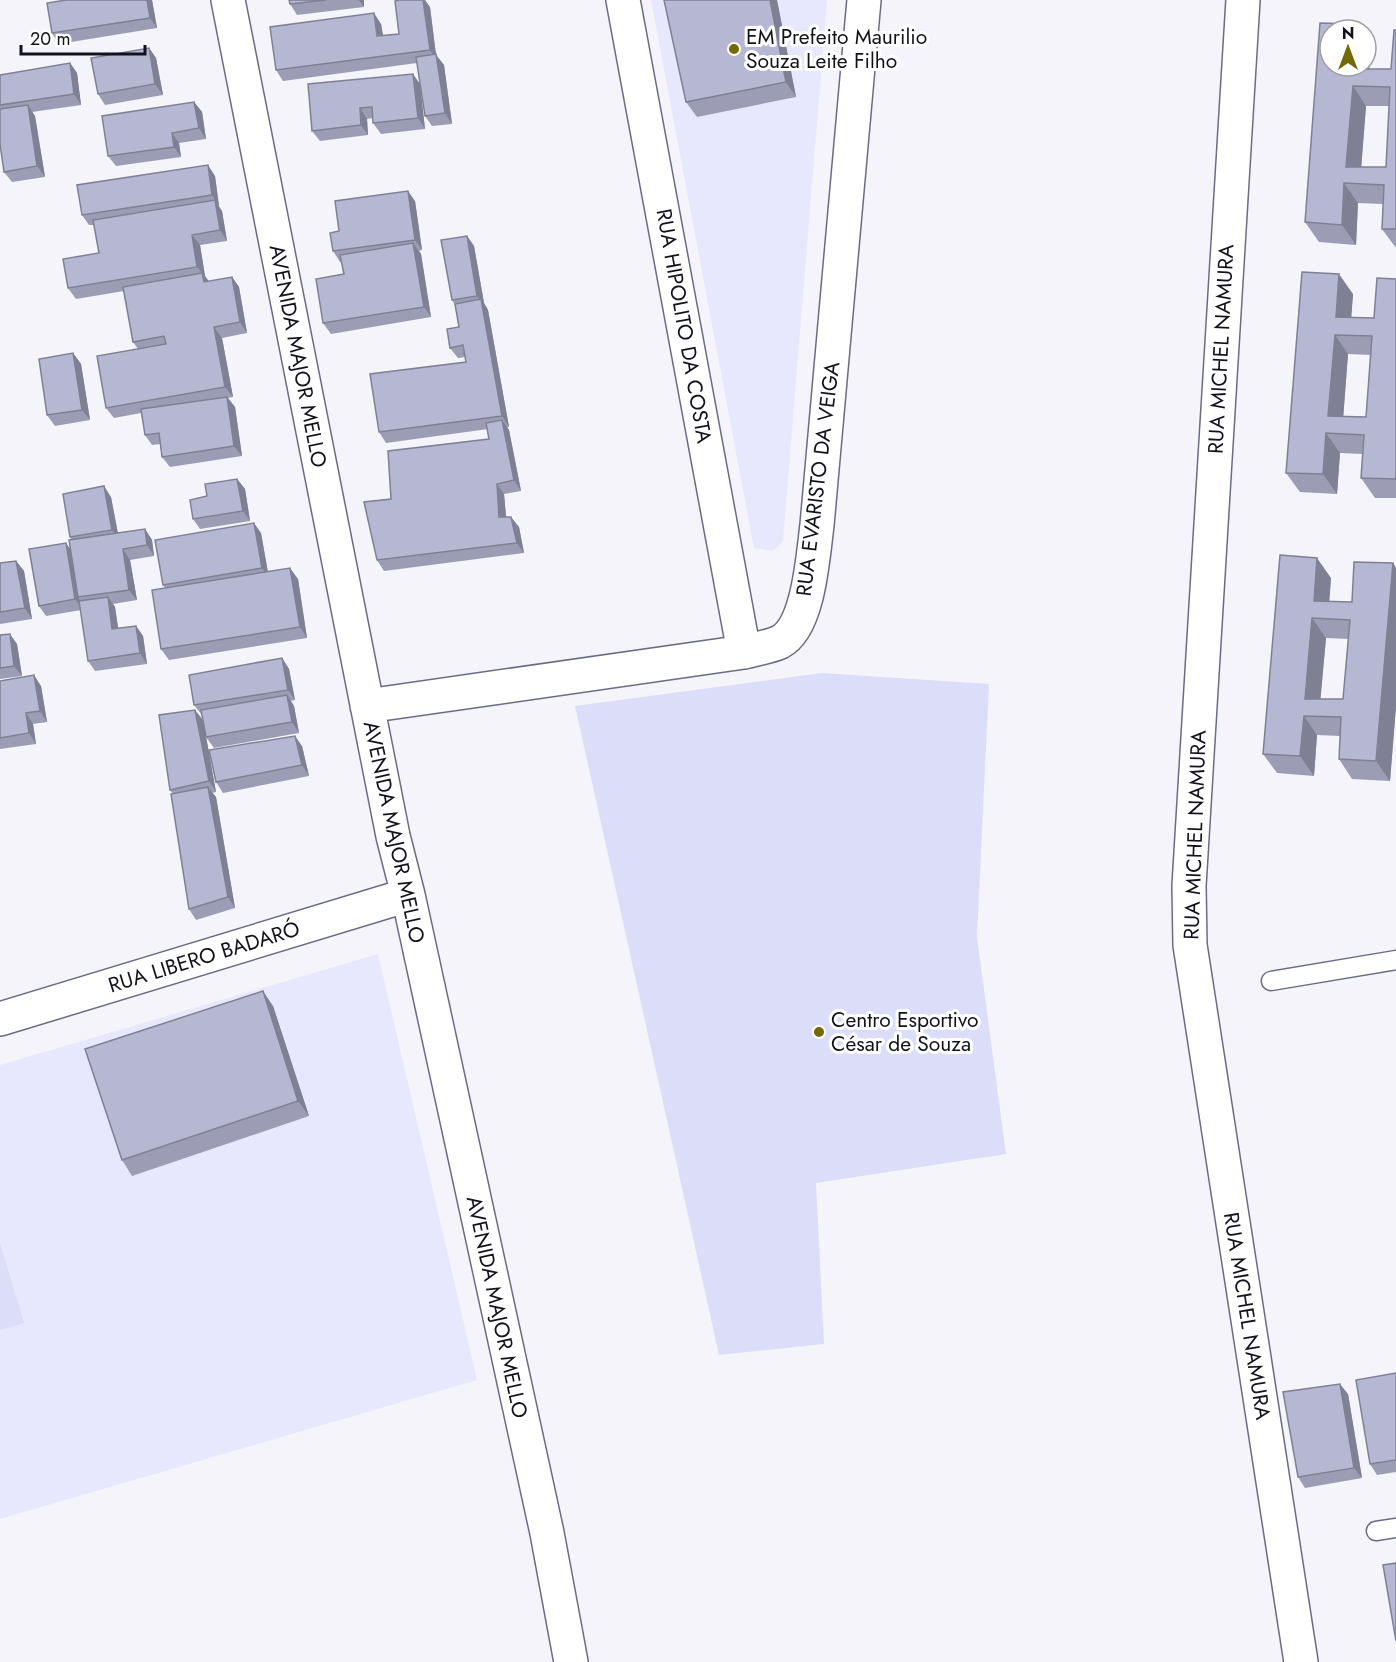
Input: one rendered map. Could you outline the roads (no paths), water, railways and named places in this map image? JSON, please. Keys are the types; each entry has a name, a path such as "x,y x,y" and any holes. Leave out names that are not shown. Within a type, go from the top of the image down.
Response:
{"street":[{"name":"AVENIDA MAJOR MELLO","path":"228,0 393,836 408,895 547,1533 571,1662"},
{"name":"RUA HIPOLITO DA COSTA","path":"623,0 744,652"},
{"name":"RUA EVARISTO DA VEIGA","path":"367,706 744,652 781,642 796,626 804,605 818,513 864,0"},
{"name":"RUA MICHEL NAMURA","path":"1243,0 1189,886 1190,945 1301,1662"},
{"name":"RUA LIBERO BADARÓ","path":"0,1019 408,895"}],"lane":[{"path":"1271,981 1396,960"},
{"path":"1376,1531 1396,1528"}],"place":[{"name":"EM Prefeito Maurilio Souza Leite Filho","path":"734,49"},
{"name":"Centro Esportivo César de Souza","path":"819,1032"}]}
